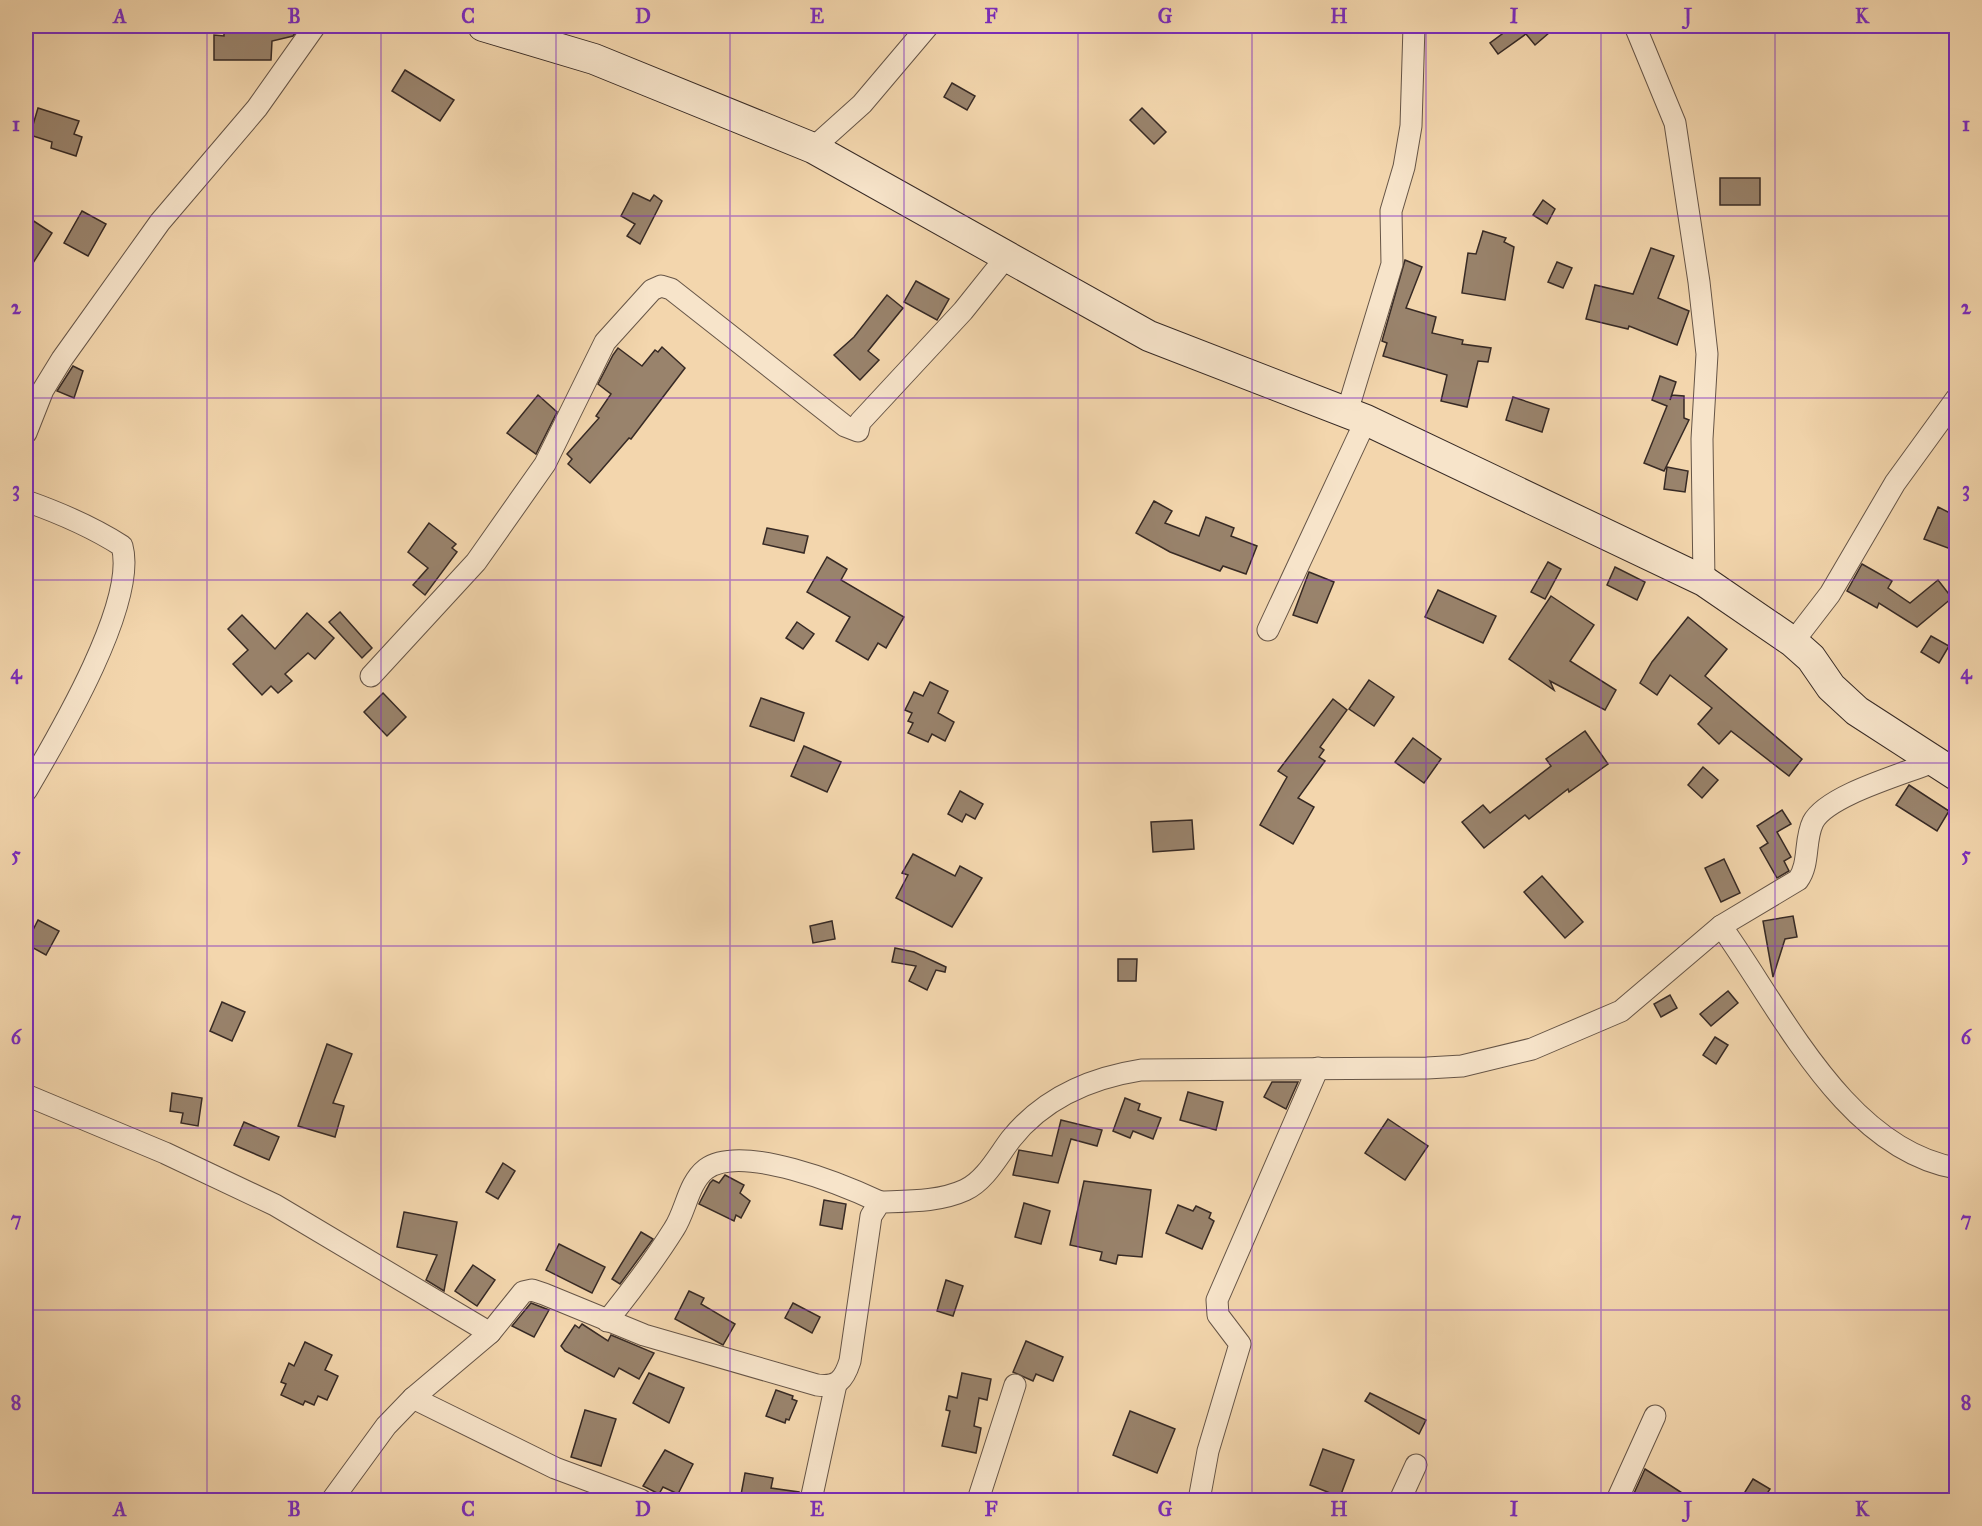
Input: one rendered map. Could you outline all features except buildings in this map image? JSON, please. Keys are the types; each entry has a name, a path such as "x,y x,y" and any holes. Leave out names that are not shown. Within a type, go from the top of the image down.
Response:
{"street":[{"path":"26,433 43,390 62,359 160,222 257,108 315,26"},
{"path":"483,26 594,59 813,148 1149,336 1356,416 1704,581 1793,642 1811,658 1831,687 1857,711 1945,769"},
{"path":"813,148 862,104 928,26"},
{"path":"1268,630 1356,416 1392,264 1391,211 1404,167 1412,126 1414,26"},
{"path":"1635,26 1675,123 1699,282 1707,354 1702,439 1704,581"},
{"path":"371,676 476,562 545,464 605,342 652,290 661,286 671,289 845,426 858,430 860,422 963,311 1007,256"},
{"path":"1793,642 1830,594 1895,483 1956,399"},
{"path":"26,501 75,519 107,536 122,546 126,559 107,635 80,698 26,791"},
{"path":"607,1322 646,1272 676,1226 699,1178 705,1170 717,1163 752,1162 798,1171 842,1184 880,1202 942,1197 965,1190 981,1178 1013,1137 1046,1105 1072,1090 1124,1072 1231,1068 1386,1070 1462,1066 1532,1049 1621,1011 1721,926 1798,880 1803,870 1813,822 1829,804 1854,791 1945,769"},
{"path":"1721,926 1753,970 1807,1057 1851,1108 1903,1149 1939,1165 1956,1168"},
{"path":"1198,1500 1208,1451 1240,1344 1218,1315 1217,1300 1318,1068"},
{"path":"26,1095 165,1153 275,1205 490,1333"},
{"path":"332,1500 386,1426 413,1398 490,1333 516,1298 532,1290 580,1307 607,1322 644,1335 817,1385 836,1384 845,1377 850,1361 871,1216 880,1202"},
{"path":"811,1500 836,1384"},
{"path":"978,1500 1015,1385"},
{"path":"413,1398 555,1468 641,1500"},
{"path":"1617,1500 1655,1416"},
{"path":"1400,1500 1416,1466"}]}
